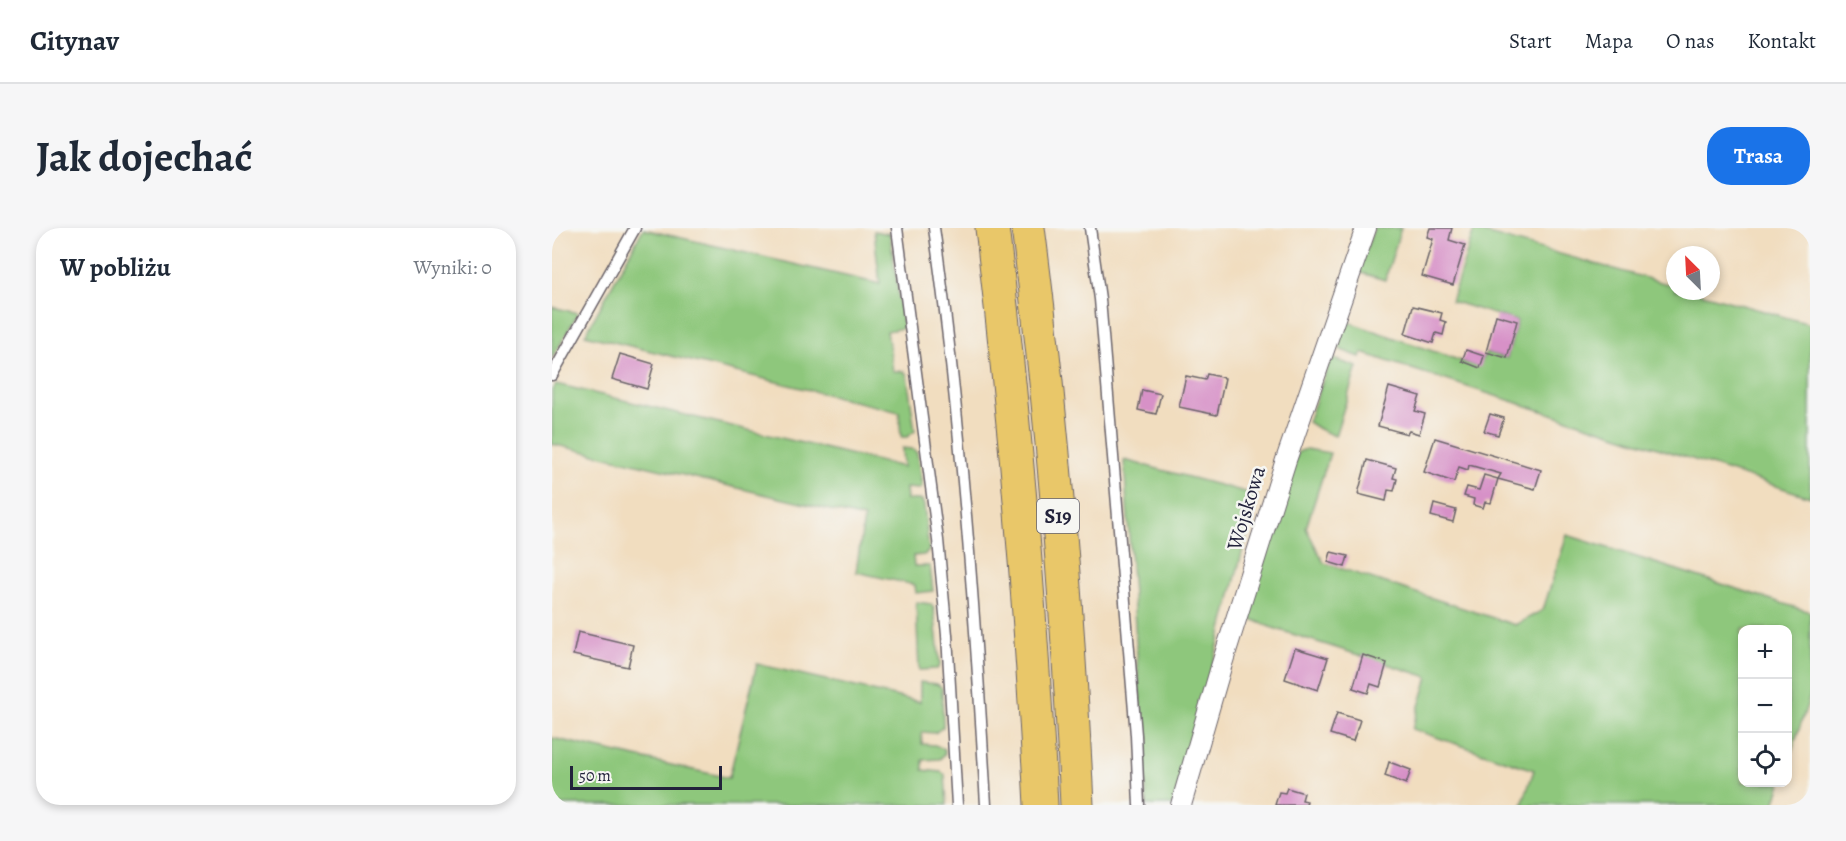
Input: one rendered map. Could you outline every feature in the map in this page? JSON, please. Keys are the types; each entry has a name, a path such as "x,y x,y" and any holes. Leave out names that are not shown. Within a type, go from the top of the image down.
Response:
{"highway":[{"name":"S19","path":"992,228 1003,317 1022,520 1041,805"},
{"name":"S19","path":"1028,228 1056,495 1072,698 1077,805"}],"street":[{"name":"Wojskowa","path":"1181,805 1221,667 1286,460 1366,228"}],"lane":[{"path":"552,375 636,228"},
{"path":"897,228 938,540 947,635 957,805"},
{"path":"934,228 963,486 977,645 986,805"},
{"path":"1090,228 1100,298 1136,735 1139,805"}],"green space":[{"path":"1374,228 1401,228 1385,280 1358,272"},
{"path":"643,229 880,284 874,231 890,234 903,328 887,331 893,371 904,371 907,375 915,431 907,437 901,437 899,412 585,335"},
{"path":"1474,230 1666,283 1666,300 1720,299 1810,324 1810,497 1362,353 1360,357 1341,350 1337,340 1353,287 1358,288 1348,322 1479,367 1486,352 1507,358 1517,321 1451,301"},
{"path":"552,307 578,313 552,359"},
{"path":"1334,359 1357,367 1335,436 1308,422 1330,360"},
{"path":"556,384 903,467 902,448 912,449 917,453 922,487 919,489 906,488 907,500 922,500 929,551 924,555 913,556 914,566 930,566 933,591 916,593 915,585 856,572 864,518 552,444 552,390"},
{"path":"1306,449 1330,453 1306,528 1324,563 1515,625 1543,610 1567,535 1810,612 1810,696 1792,751 1792,625 1738,625 1738,787 1780,787 1774,805 1522,805 1534,770 1412,729 1428,677 1270,627 1249,618 1248,610 1298,452"},
{"path":"1124,460 1257,495 1173,805 1147,805"},
{"path":"916,602 931,604 934,609 940,665 937,669 919,670"},
{"path":"757,664 920,702 920,682 937,684 942,688 943,727 935,733 922,732 922,744 935,745 944,749 945,753 940,759 923,760 923,770 941,772 945,775 947,805 552,805 552,738 729,778"}],"building":[{"path":"1430,228 1452,228 1449,240 1465,245 1453,285 1422,276 1433,239 1427,237"},
{"path":"1413,306 1442,313 1440,320 1446,322 1443,335 1436,333 1433,343 1405,334"},
{"path":"1496,315 1517,321 1507,358 1486,352"},
{"path":"1466,350 1484,356 1480,368 1462,361"},
{"path":"620,354 654,364 647,389 612,379"},
{"path":"1207,374 1225,378 1217,415 1179,407 1186,376 1205,380"},
{"path":"1389,387 1420,396 1415,411 1425,414 1419,434 1409,431 1407,434 1378,426"},
{"path":"1142,390 1161,394 1156,414 1138,410"},
{"path":"1490,414 1504,418 1498,435 1484,431"},
{"path":"1435,438 1541,470 1535,489 1498,479 1501,474 1469,465 1468,470 1459,467 1454,482 1424,472"},
{"path":"1367,460 1396,468 1393,478 1397,479 1394,491 1388,490 1386,501 1358,494"},
{"path":"1484,475 1498,479 1491,503 1485,502 1483,508 1473,505 1474,499 1464,496 1467,487 1479,490"},
{"path":"1434,504 1456,510 1453,522 1431,516"},
{"path":"1331,552 1348,556 1345,567 1328,562"},
{"path":"578,632 633,645 628,667 573,655"},
{"path":"1295,648 1328,658 1318,690 1285,679"},
{"path":"1363,655 1387,663 1380,687 1371,684 1368,693 1353,688"},
{"path":"1337,713 1360,720 1353,741 1330,734"},
{"path":"1389,762 1411,770 1406,784 1385,776"},
{"path":"1287,788 1304,793 1302,800 1307,801 1306,805 1275,805 1279,792 1285,793"}]}
